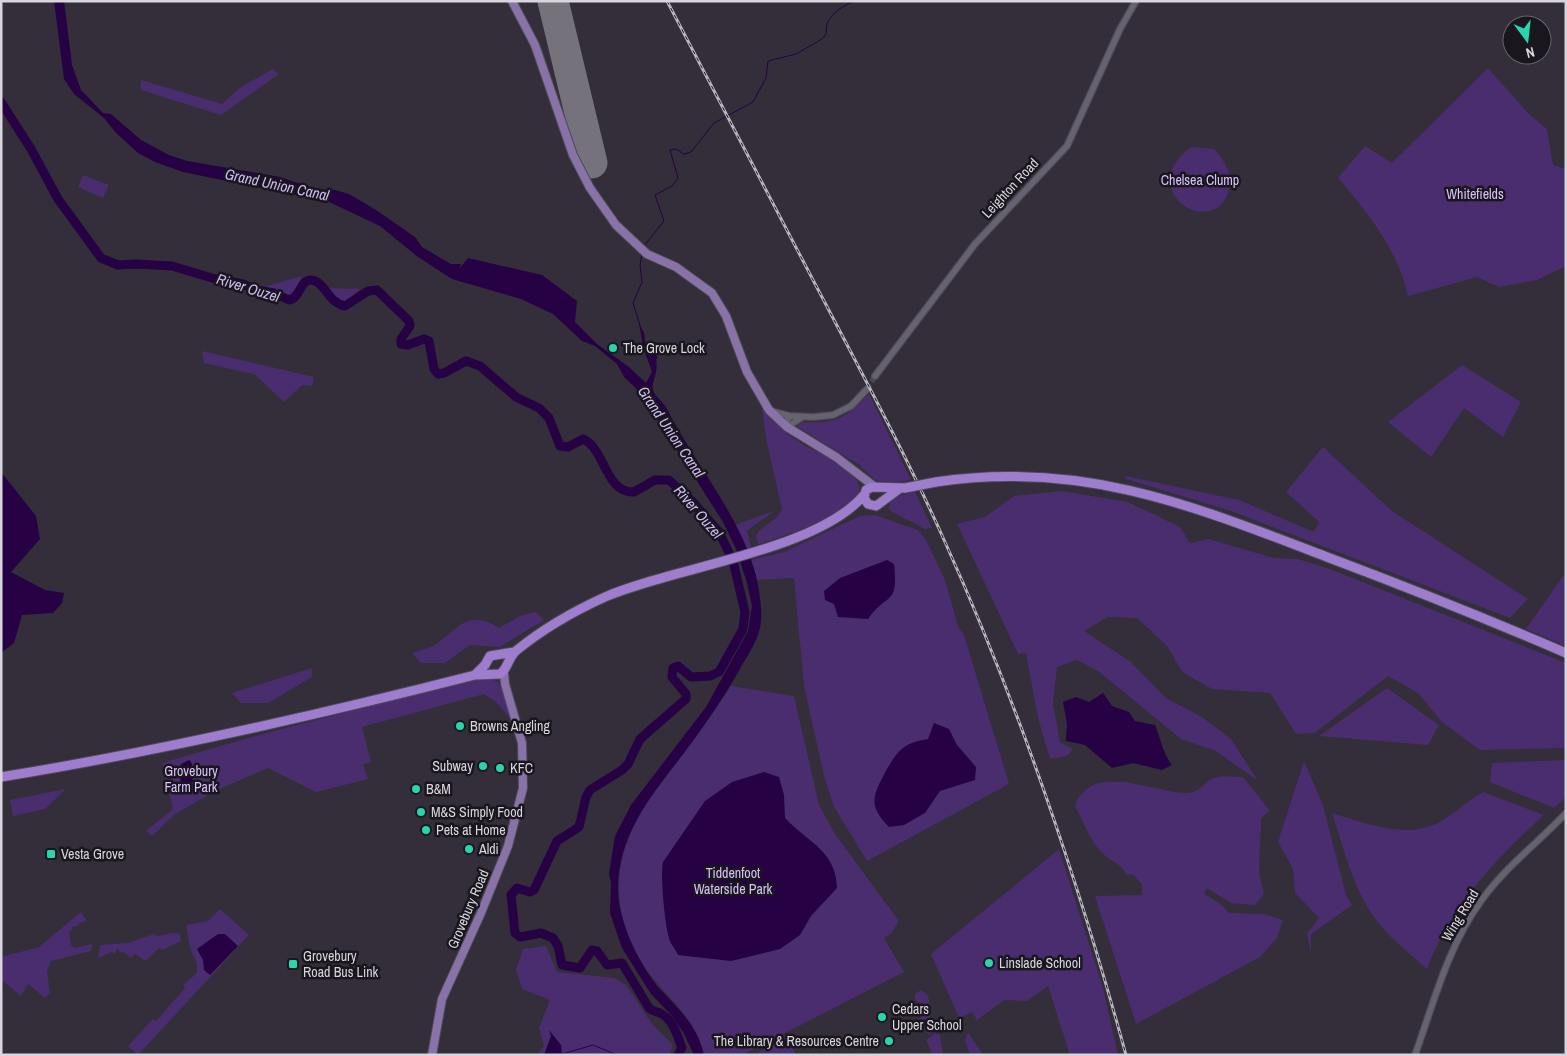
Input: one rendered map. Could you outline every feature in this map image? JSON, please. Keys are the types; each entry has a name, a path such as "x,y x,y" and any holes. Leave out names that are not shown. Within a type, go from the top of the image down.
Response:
{"highway":[{"path":"1,777 159,750 261,728 499,668 515,651 570,614 605,597 647,581 769,546 817,528 851,509 869,488 902,489 936,482 978,477 1034,476 1068,478 1130,488 1253,528 1516,631 1566,653"},
{"path":"877,487 883,493 883,500"},
{"path":"851,509 879,505 883,500 902,489"},
{"path":"864,494 866,502 871,506"},
{"path":"475,675 485,665 490,656 499,668"},
{"path":"485,665 499,668"}],"main road":[{"path":"512,1 535,45 563,130 590,188 616,226 647,254 676,267 712,293 726,316 748,372 769,410 785,426 836,457 860,477 877,487"},
{"path":"860,477 864,494"},
{"name":"Grovebury Road","path":"432,1055 442,999 481,913 508,846 523,788 522,743 499,668"}],"street":[{"name":"Leighton Road","path":"875,376 974,244 1067,146 1120,29 1136,1"},
{"path":"769,410 790,416 826,417 843,411 866,388"},
{"path":"785,426 790,416"},
{"path":"785,426 803,417"},
{"name":"Wing Road","path":"1415,1055 1447,963 1481,900 1507,869 1566,813"}],"green space":[{"name":"Whitefields","path":"1488,68 1528,113 1547,129 1553,165 1566,169 1566,266 1537,280 1499,287 1477,277 1408,296 1397,263 1389,248 1371,219 1338,178 1365,146 1392,163"},
{"path":"273,69 279,74 221,115 141,90 141,80 222,104 241,87"},
{"name":"Chelsea Clump","path":"1191,147 1214,149 1229,173 1229,190 1221,205 1208,211 1195,211 1182,204 1173,193 1170,179 1175,163"},
{"path":"83,175 109,185 103,198 78,187"},
{"path":"302,276 292,297 264,287"},
{"path":"325,288 360,289 343,304"},
{"path":"202,351 314,377 312,386 302,385 284,402 254,374 204,363"},
{"path":"1462,365 1521,402 1503,437 1464,408 1431,457 1388,422"},
{"path":"869,394 911,480 887,483 875,480 858,464 796,426 803,422 825,422 840,418"},
{"path":"762,408 775,423 794,439 845,467 857,482 860,492 855,500 831,516 815,524 758,544 756,536 777,517 782,509 766,438"},
{"path":"1323,447 1392,511 1528,599 1510,618 1231,511 1126,479 1125,476 1239,500 1314,532 1319,522 1286,492"},
{"path":"1061,491 1128,502 1180,527 1190,543 1208,539 1274,558 1298,559 1330,569 1566,663 1566,748 1480,750 1442,722 1418,693 1388,676 1315,733 1296,734 1270,693 1212,689 1182,672 1167,646 1137,618 1108,617 1084,631 1131,662 1166,698 1202,717 1231,739 1258,781 1216,751 1181,739 1098,671 1077,660 1057,667 1053,704 1060,742 1073,749 1067,756 1050,759 1038,718 1026,653 1018,654 957,524 985,517 1014,496"},
{"path":"915,492 932,528 924,529 888,508 896,498"},
{"path":"774,511 747,531 751,547 746,549 735,525"},
{"path":"875,515 918,530 926,540 945,580 958,626 964,635 1009,784 867,861 834,807 824,776 804,686 794,578 756,580 751,560 784,552 860,516"},
{"path":"1566,572 1566,646 1526,629"},
{"path":"535,612 544,620 500,647 470,645 445,663 421,663 412,653 435,645 466,622 480,620 499,628 520,616"},
{"path":"312,668 312,677 268,703 241,703 232,693"},
{"name":"Grovebury Farm Park","path":"477,678 489,678 498,682 504,695 510,718 496,702 484,694 362,727 371,762 363,764 368,779 316,792 268,768 219,789 175,814 152,836 146,831 173,809 162,763 255,736"},
{"name":"Tiddenfoot Waterside Park","path":"731,686 794,696 819,805 835,834 899,921 891,934 884,938 904,972 742,1055 704,1055 693,1027 645,968 637,955 622,915 619,878 627,844 642,811 662,779"},
{"path":"1387,688 1439,725 1428,745 1319,736"},
{"path":"1566,760 1566,797 1554,808 1490,782 1492,763"},
{"path":"1304,761 1323,805 1346,895 1352,905 1311,934 1311,952 1307,934 1319,918 1295,893 1293,869 1278,842"},
{"path":"1243,777 1270,811 1261,818 1259,872 1264,894 1255,905 1231,903 1207,888 1204,894 1221,904 1229,913 1264,914 1283,920 1277,938 1260,957 1136,1024 1095,896 1142,895 1142,885 1134,875 1126,874 1120,866 1100,851 1089,835 1075,806 1083,792 1095,785 1109,782 1124,782 1173,792 1190,793 1215,778"},
{"path":"66,789 45,809 13,816 10,800"},
{"path":"1483,792 1544,815 1526,831 1476,885 1448,925 1427,969 1382,927 1368,908 1353,877 1332,813 1385,828 1412,830 1438,823"},
{"path":"1059,849 1103,988 1118,1055 1070,1055 1048,986 1027,1001 1004,1000 977,1020 972,1012 959,1018 931,954"},
{"path":"220,909 249,935 138,1055 128,1046 153,1019 156,1021 185,988 183,985 197,973 197,963 190,948 186,925 208,921"},
{"path":"81,912 87,921 79,923 80,925 72,927 72,930 69,931 71,945 75,948 92,944 91,951 51,961 47,971 50,993 45,998 28,984 21,996 3,981 1,983 1,957 39,947"},
{"path":"173,933 180,934 181,941 162,950 159,948 146,961 135,954 131,958 123,952 120,953 119,949 116,950 115,954 112,952 98,958 100,945 128,943 154,934 157,936"},
{"path":"546,946 557,972 615,978 626,985 652,1024 673,1045 669,1055 562,1055 561,1045 550,1032 551,1036 544,1055 537,1055 544,1046 539,1028 550,1000 522,989 516,970 523,949"},
{"path":"921,990 928,995 930,1009 915,1000 915,994"},
{"path":"913,1006 932,1018 936,1026 935,1030 929,1035 918,1020 921,1017"},
{"path":"968,1032 983,1055 970,1055 965,1040"},
{"path":"935,1033 940,1035 943,1055 933,1055 926,1040"},
{"path":"788,1038 796,1055 753,1055"}],"water":[{"name":"Grand Union Canal","path":"54,1 64,1 72,65 81,90 103,113 111,114 141,140 169,155 187,161 280,177 316,189 335,190 349,194 415,237 422,247 451,264 461,264 459,269 468,258 542,275 577,301 575,322 597,344 629,367 646,383 652,372 643,347 639,323 644,333 646,347 650,347 658,358 656,359 657,368 653,387 654,393 666,406 680,433 738,529 749,554 757,581 761,608 759,633 753,646 714,711 639,815 624,850 620,869 619,902 632,943 645,969 693,1027 704,1055 694,1055 683,1032 672,1016 651,994 622,948 610,913 611,883 609,874 615,836 631,805 706,707 748,631 752,606 747,583 736,549 723,522 641,393 624,377 617,364 595,346 582,341 553,314 521,299 452,279 418,257 380,226 329,202 183,172 155,162 138,153 116,133 104,118 74,94 64,79"},
{"path":"1,472 36,516 40,539 11,572 45,590 64,593 62,603 53,613 22,615 14,643 1,653"},
{"path":"887,560 894,564 895,587 890,597 868,619 838,617 834,604 825,600 824,591 840,578"},
{"path":"1103,693 1112,706 1129,712 1135,721 1155,725 1164,751 1172,765 1162,770 1133,763 1112,768 1085,745 1066,741 1067,724 1063,702 1076,697 1089,702"},
{"path":"934,723 949,729 957,745 976,767 975,780 940,791 925,813 904,825 889,827 877,812 875,805 874,799 879,785 895,756 908,745 928,739"},
{"path":"189,760 192,767 193,782 187,784 181,782 179,773 181,764"},
{"path":"764,772 779,777 784,795 785,818 826,855 832,864 837,888 811,916 800,935 780,949 731,961 678,955 670,941 666,925 663,862 705,801 732,782"},
{"path":"218,934 225,934 238,946 210,975 204,970 203,960 197,949"},
{"path":"549,1030 561,1045 562,1055 544,1055 551,1036"}],"waterway":[{"path":"644,246 664,221 655,195 672,186 678,178 670,150 676,149 684,154 691,152 714,123 753,102 766,78 768,61 796,54 822,39 826,34 827,24 832,16 842,7 855,1"},
{"name":"River Ouzel","path":"1,102 31,149 58,199 101,258 118,265 172,266 274,293 289,300 293,299 303,284 310,280 319,283 335,301 345,306 368,291 377,290 409,321 410,326 401,339 401,344 408,345 424,339 429,341 434,369 438,374 444,373 466,361 480,366 516,397 539,408 549,418 560,446 568,447 583,439 596,451 611,478 624,490 634,492 655,480 669,480 691,500 719,532 733,561 745,612 743,629 719,672 710,676 691,677 678,666 673,668 672,677 686,694 686,699 640,739 628,764 622,770 590,790 586,797 579,827 557,841 534,890 530,892 517,888 511,895 515,933 520,937 541,933 553,938 558,946 562,965 580,968 592,950 597,951 607,965 622,963 649,1008 665,1016 672,1024 682,1048 678,1055"},
{"path":"640,325 633,303 642,282 640,265 642,255"},
{"path":"562,1054 593,1045 617,1055"}],"runway":[{"path":"553,1 592,163"}],"tunnel":[{"path":"867,389 875,376"}],"railway":[{"path":"667,1 886,419 931,511 972,605 1023,731 1046,795 1088,924 1126,1055"}],"place":[{"name":"The Grove Lock","path":"613,348"},
{"name":"Browns Angling","path":"460,726"},
{"name":"Subway","path":"483,766"},
{"name":"KFC","path":"500,768"},
{"name":"B&M","path":"416,789"},
{"name":"M&S Simply Food","path":"421,812"},
{"name":"Pets at Home","path":"426,830"},
{"name":"Aldi","path":"469,849"},
{"name":"Vesta Grove","path":"51,854"},
{"name":"Linslade School","path":"989,963"},
{"name":"Grovebury Road Bus Link","path":"293,964"},
{"name":"Cedars Upper School","path":"882,1017"},
{"name":"The Library & Resources Centre","path":"889,1041"}]}
